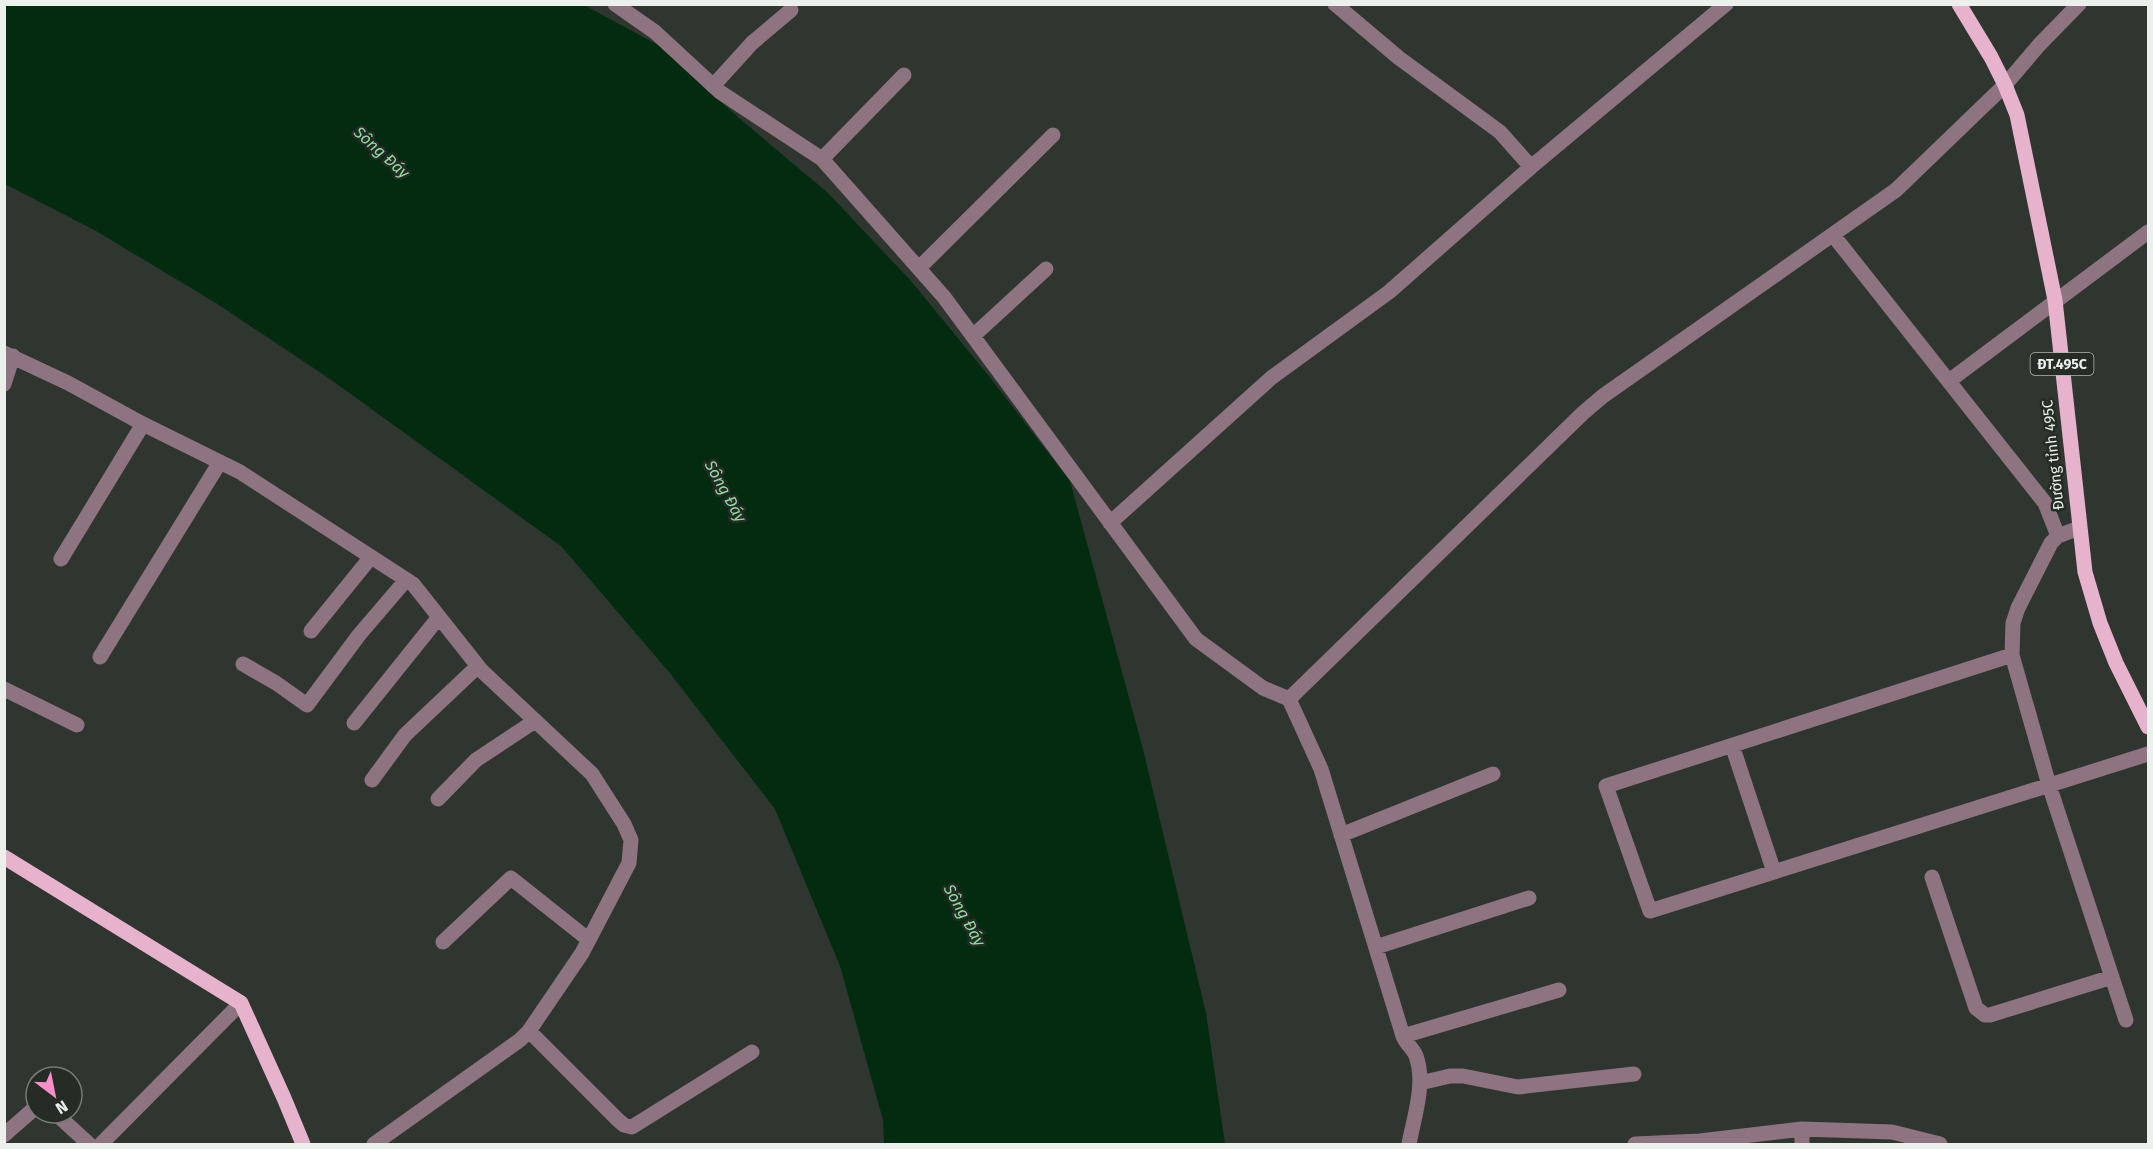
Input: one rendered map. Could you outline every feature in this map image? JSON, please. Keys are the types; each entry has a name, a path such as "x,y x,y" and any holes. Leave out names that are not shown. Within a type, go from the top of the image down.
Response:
{"main road":[{"name":"Đường tỉnh 495C","path":"1959,4 1991,57 2017,115 2055,300 2085,572 2100,623 2116,663 2148,727"},
{"path":"4,857 241,1003 285,1098 303,1144"}],"street":[{"path":"615,4 655,32 713,86 734,102 822,159 945,297 1200,643 1263,688 1289,699 1321,770 1403,1036 1416,1054 1420,1069 1420,1083 1408,1144"},
{"path":"1335,4 1399,58 1500,132 1531,167"},
{"path":"1110,523 1270,378 1389,292 1531,167 1726,4"},
{"path":"1289,699 1583,413 1603,396 1896,190 2005,85 2038,45 2079,4"},
{"path":"713,86 752,43 791,10"},
{"path":"822,159 904,75"},
{"path":"919,268 1053,135"},
{"path":"1949,381 2148,232"},
{"path":"1833,235 2045,503 2058,536"},
{"path":"973,336 1046,269"},
{"path":"4,384 9,355 68,382 142,424 240,472 406,580 418,590 478,666 592,774 624,824 631,840 629,863 582,953 529,1031 520,1040 374,1144"},
{"path":"61,559 142,424"},
{"path":"100,657 220,462"},
{"path":"2079,528 2058,536 2051,543 2018,608 2013,623 2012,655 2049,785 2126,1020"},
{"path":"311,631 371,557"},
{"path":"243,664 276,683 307,705 359,635 406,580"},
{"path":"354,723 439,617"},
{"path":"2012,655 1606,786 1650,911 2148,754"},
{"path":"372,780 405,735 478,666"},
{"path":"4,689 77,725"},
{"path":"438,799 476,760 535,721"},
{"path":"1732,745 1774,872"},
{"path":"1341,835 1492,774"},
{"path":"1932,877 1976,1008 1985,1015 2112,977"},
{"path":"443,942 511,878 589,940"},
{"path":"1376,947 1529,898"},
{"path":"1403,1036 1559,990"},
{"path":"101,1144 241,1003"},
{"path":"529,1031 618,1120 628,1127 636,1126 752,1052"},
{"path":"1420,1083 1450,1076 1463,1076 1518,1087 1634,1074"},
{"path":"4,1135 24,1118"},
{"path":"68,1125 89,1144"},
{"path":"1802,1129 1802,1144"},
{"path":"1635,1144 1747,1140 1802,1129 1892,1132 1940,1144"}],"water":[{"name":"Sông Đáy","path":"4,5 584,5 658,45 739,118 828,193 911,281 1070,481 1143,749 1206,1013 1225,1144 884,1144 883,1120 840,966 775,809 669,672 562,547 330,379 216,303 96,231 5,184"}]}
